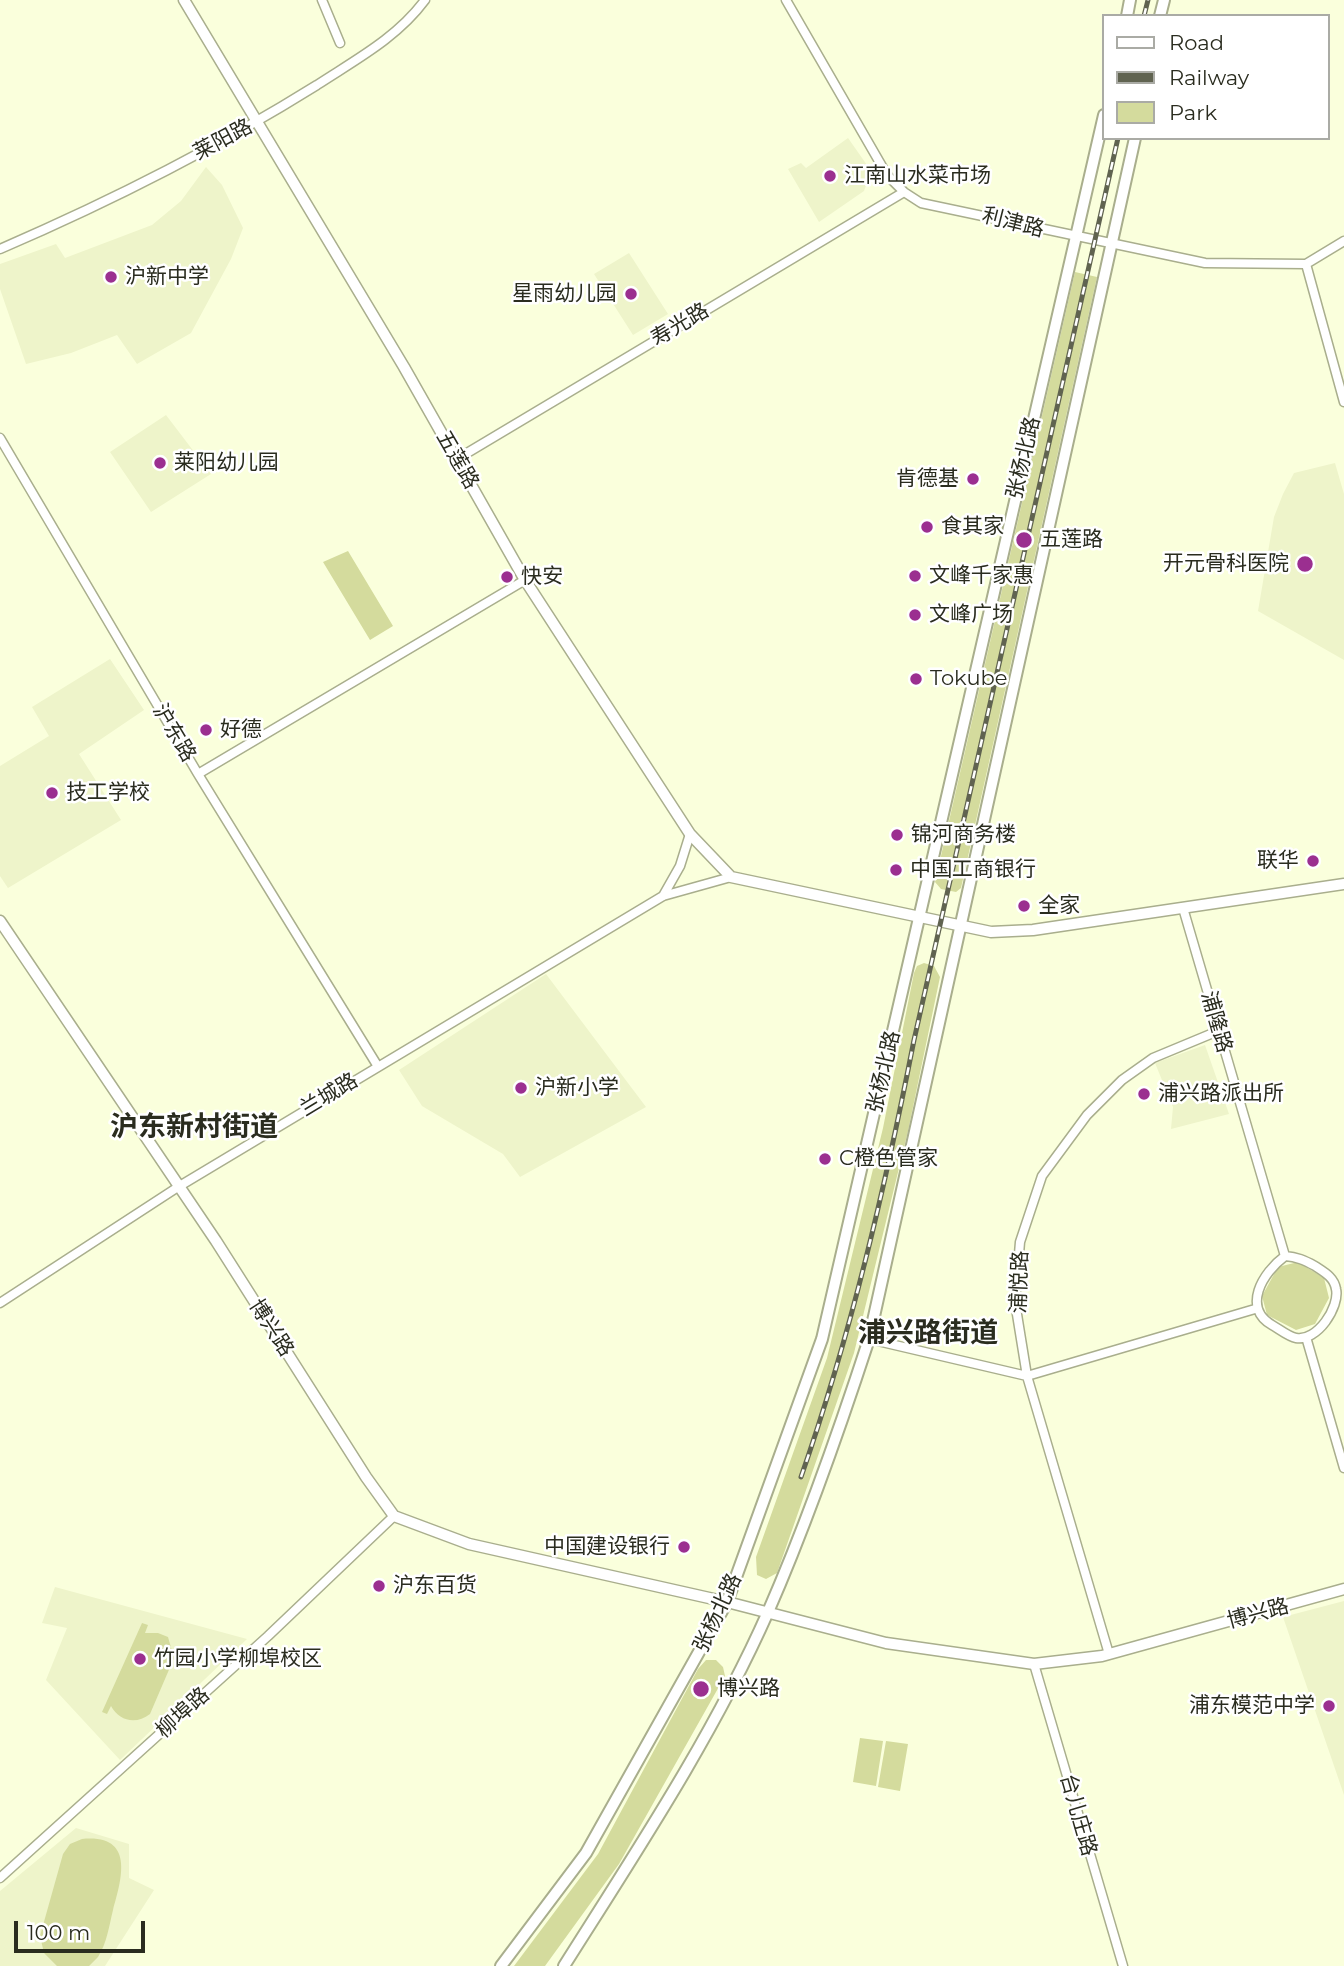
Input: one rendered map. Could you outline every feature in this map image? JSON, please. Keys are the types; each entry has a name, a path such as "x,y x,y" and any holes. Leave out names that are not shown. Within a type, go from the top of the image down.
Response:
{"main road":[{"name":"张杨北路","path":"501,1966 586,1853 727,1602 822,1339 1102,123"},
{"name":"张杨北路","path":"564,1966 697,1747 768,1612 833,1449 869,1339 1135,140"}],"street":[{"name":"五莲路","path":"184,0 457,459 525,580 690,834 731,877"},
{"path":"322,0 340,43"},
{"name":"莱阳路","path":"0,249 78,215 257,122 366,55 416,12 425,0"},
{"name":"利津路","path":"786,0 887,175 904,192 921,203 1205,264 1306,264"},
{"name":"寿光路","path":"457,459 904,192"},
{"path":"1344,241 1306,264 1344,402"},
{"name":"沪东路","path":"0,438 198,774 525,580"},
{"path":"198,774 377,1065"},
{"path":"663,896 680,866 690,834"},
{"path":"731,877 991,932 1033,930 1344,884"},
{"name":"兰城路","path":"0,1303 178,1187 377,1065 663,896 731,877"},
{"name":"浦隆路","path":"1183,908 1284,1256"},
{"name":"博兴路","path":"0,921 394,1516 469,1544 727,1602 886,1643 1034,1664 1109,1654 1344,1590"},
{"name":"浦悦路","path":"1109,1654 1027,1376 1015,1302 1020,1242 1042,1176 1087,1115 1122,1080 1153,1058 1218,1031"},
{"path":"1284,1256 1299,1257 1330,1276 1340,1286 1336,1301 1316,1334 1307,1337 1296,1338 1284,1332 1261,1319 1255,1309 1256,1296 1274,1265 1284,1256"},
{"path":"869,1339 1027,1376 1255,1309"},
{"path":"1307,1337 1344,1468"},
{"name":"柳埠路","path":"0,1878 268,1636 394,1516"},
{"name":"台儿庄路","path":"1034,1664 1123,1966"}],"shaded area":[{"name":"江南山水菜市场","path":"848,138 867,165 868,180 864,191 819,222 788,169 801,163 806,168"},
{"name":"沪新中学","path":"206,167 222,185 243,228 231,259 191,333 137,364 117,335 71,353 26,364 0,289 0,264 56,244 65,258 152,225 181,201"},
{"name":"星雨幼儿园","path":"629,253 668,314 633,335 594,274"},
{"name":"莱阳幼儿园","path":"166,415 211,474 151,512 110,452"},
{"name":"开元骨科医院","path":"1335,463 1344,494 1344,660 1258,611 1274,517 1283,494 1294,473"},
{"name":"技工学校","path":"110,659 144,710 79,754 121,820 8,888 0,876 0,766 49,736 32,707"},
{"name":"沪新小学","path":"546,974 646,1107 520,1177 503,1154 422,1106 399,1070"},
{"path":"1205,1045 1229,1114 1171,1129 1173,1107 1155,1063"},
{"name":"竹园小学柳埠校区","path":"55,1587 247,1639 120,1760 46,1680 67,1628 42,1623"},
{"name":"浦东模范中学","path":"1344,1601 1344,1795 1283,1617"},
{"path":"76,1828 129,1844 129,1878 154,1890 105,1966 0,1966 0,1891"}],"green space":[{"path":"1075,272 1097,277 961,888 956,892 941,889 935,882"},
{"path":"348,551 393,626 370,640 323,562"},
{"path":"924,963 934,966 940,977 908,1131 854,1353 777,1573 766,1579 757,1575 756,1557 827,1358 883,1128 914,973 917,966"},
{"path":"1298,1262 1324,1278 1329,1298 1315,1324 1296,1330 1267,1315 1262,1296 1278,1267"},
{"path":"142,1623 148,1625 145,1633 158,1633 168,1637 174,1658 150,1714 139,1720 128,1720 118,1715 111,1706 107,1714 102,1712"},
{"path":"706,1660 716,1660 723,1667 725,1676 619,1864 545,1966 514,1966 598,1854 698,1669"},
{"path":"860,1738 883,1741 876,1786 853,1782"},
{"path":"886,1741 908,1744 900,1791 878,1787"},
{"path":"82,1839 99,1839 110,1843 117,1851 121,1861 119,1885 106,1940 98,1957 89,1966 57,1966 44,1953 40,1936 63,1854 70,1844"}],"railway":[{"path":"1144,14 1148,0"},
{"path":"801,1477 836,1369 879,1206 1118,140"}],"place":[{"name":"江南山水菜市场","path":"830,176"},
{"name":"沪新中学","path":"111,277"},
{"name":"星雨幼儿园","path":"631,294"},
{"name":"莱阳幼儿园","path":"160,463"},
{"name":"肯德基","path":"973,479"},
{"name":"食其家","path":"927,527"},
{"name":"五莲路","path":"1024,540"},
{"name":"开元骨科医院","path":"1305,564"},
{"name":"文峰千家惠","path":"915,576"},
{"name":"快安","path":"507,577"},
{"name":"文峰广场","path":"915,615"},
{"name":"Tokube","path":"916,679"},
{"name":"好德","path":"206,730"},
{"name":"技工学校","path":"52,793"},
{"name":"锦河商务楼","path":"897,835"},
{"name":"联华","path":"1313,861"},
{"name":"中国工商银行","path":"896,870"},
{"name":"全家","path":"1024,906"},
{"name":"沪新小学","path":"521,1088"},
{"name":"浦兴路派出所","path":"1144,1094"},
{"name":"C橙色管家","path":"825,1159"},
{"name":"中国建设银行","path":"684,1547"},
{"name":"沪东百货","path":"379,1586"},
{"name":"竹园小学柳埠校区","path":"140,1659"},
{"name":"博兴路","path":"701,1689"},
{"name":"浦东模范中学","path":"1329,1706"}],"district":[{"name":"沪东新村街道","path":"194,1128"},
{"name":"浦兴路街道","path":"928,1334"}]}
